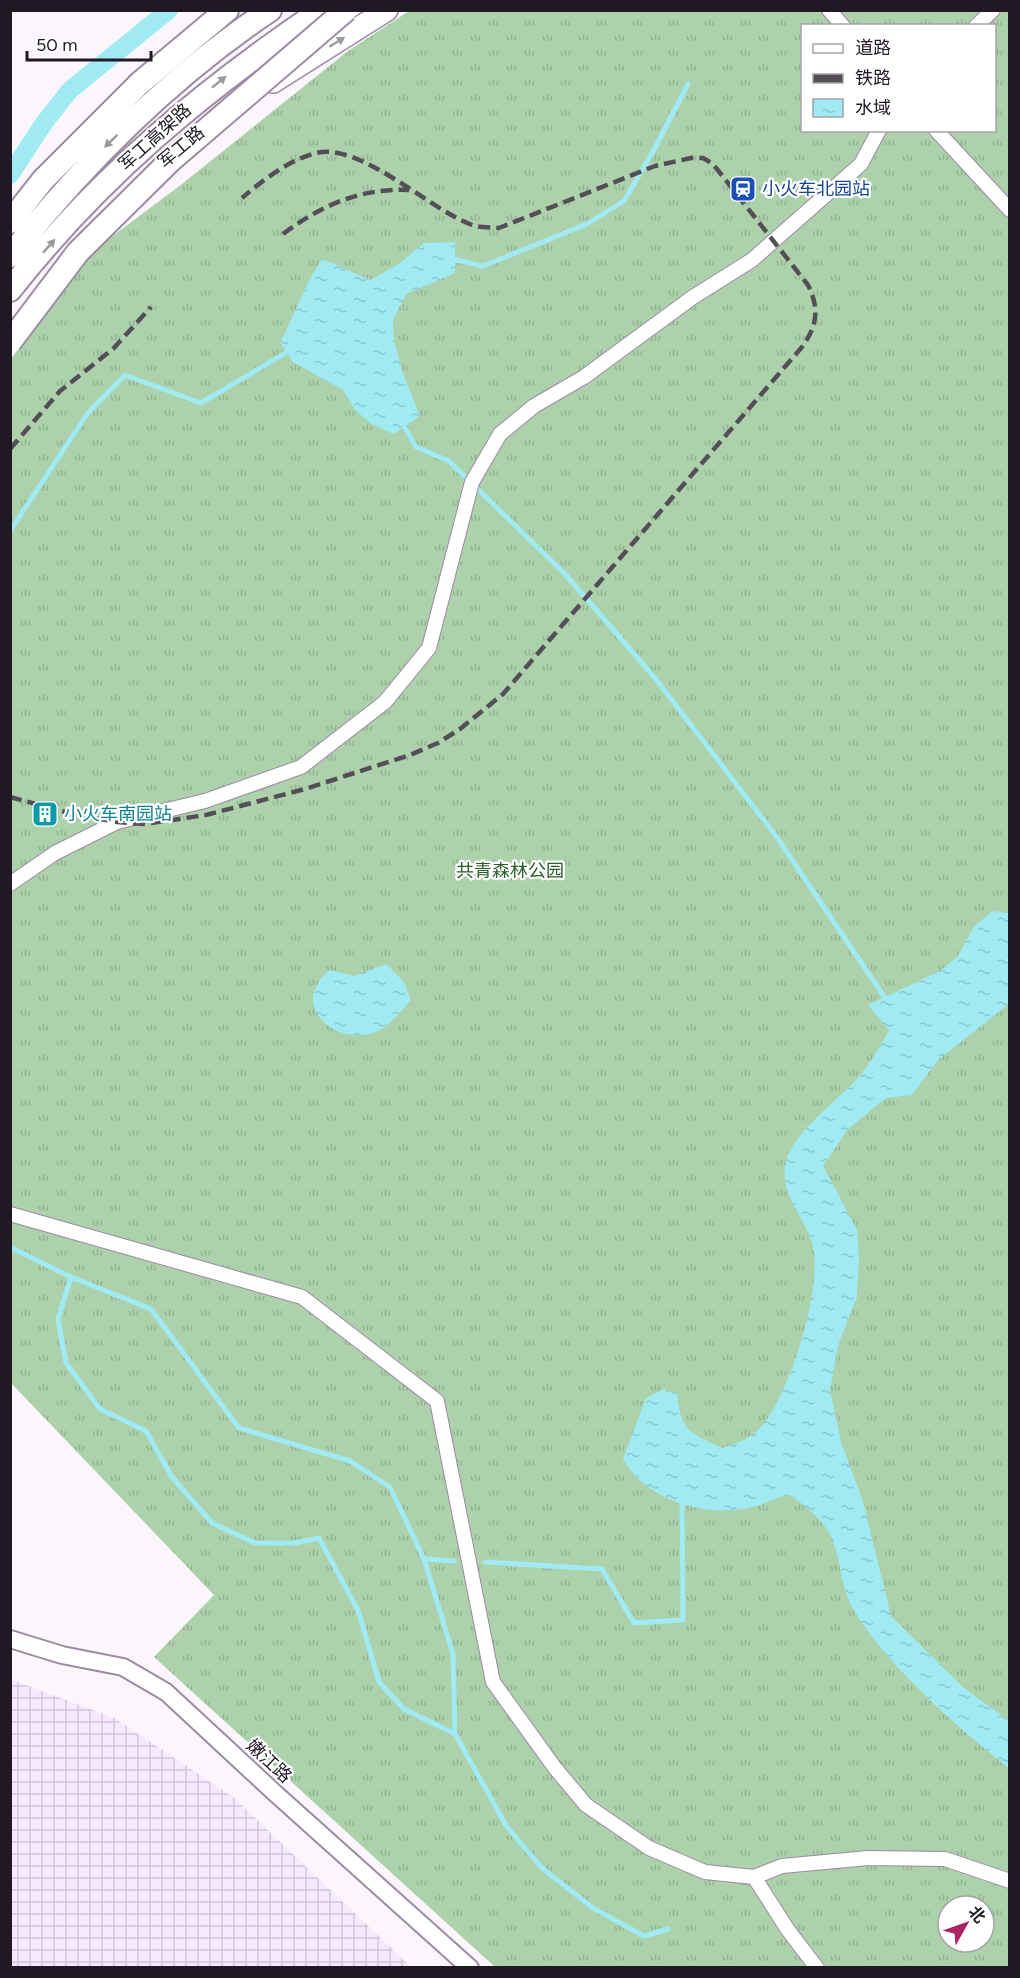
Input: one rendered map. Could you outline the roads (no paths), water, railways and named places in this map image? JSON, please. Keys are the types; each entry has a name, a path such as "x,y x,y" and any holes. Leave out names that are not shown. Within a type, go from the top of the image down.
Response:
{"highway":[{"path":"10,222 42,180 140,83 227,10"},
{"name":"军工高架路","path":"10,256 97,154 164,91 241,29 270,10"},
{"name":"军工高架路","path":"10,290 104,183 165,126 226,77 322,10"},
{"path":"10,342 78,252 205,129 287,63 346,10"}],"main road":[{"path":"10,228 70,158 104,125 182,56 241,10"},
{"name":"军工路","path":"10,326 68,250 119,198 212,120 387,10"}],"street":[{"path":"829,10 841,24"},
{"path":"978,24 993,10"},
{"path":"10,884 56,853 117,822 205,801 301,767 386,702 429,648 472,482 500,434 534,406 584,377 693,297 752,260 861,164 878,132"},
{"path":"938,132 1010,210"},
{"path":"10,1214 302,1297 437,1401 494,1682 555,1768 586,1806 649,1848 705,1872 754,1877 782,1866 857,1859 945,1859 1010,1881"},
{"name":"嫩江路","path":"10,1639 62,1655 123,1667 166,1692 470,1968"},
{"path":"754,1877 788,1930 818,1968"}],"water":[{"path":"455,242 455,273 406,294 393,320 394,340 402,371 420,416 394,434 372,424 355,410 343,390 293,362 280,342 310,279 323,259 370,280 397,265 424,243"},
{"path":"992,911 1009,913 1009,1004 938,1060 912,1095 886,1098 848,1129 823,1166 857,1230 859,1258 857,1297 838,1345 830,1390 841,1442 863,1501 891,1616 963,1687 1009,1721 1009,1768 922,1693 881,1648 851,1605 832,1539 819,1519 807,1508 788,1494 757,1506 735,1510 698,1508 663,1496 647,1486 623,1459 646,1398 664,1389 677,1394 684,1424 694,1434 722,1448 750,1436 770,1415 781,1394 802,1340 809,1312 815,1261 812,1242 785,1183 784,1172 791,1149 818,1116 860,1076 889,1030 868,1005 940,971 957,957 974,927"},
{"path":"386,964 404,982 411,1000 389,1023 379,1031 357,1035 343,1033 330,1027 320,1018 315,1007 314,995 318,982 330,970 355,976"}],"waterway":[{"path":"10,175 44,123 70,90 169,10"},
{"path":"448,258 483,266 587,224 624,201 688,84"},
{"path":"10,531 87,414 125,375 201,403 292,349"},
{"path":"401,421 416,447 449,461 565,574 655,678 776,836 885,998"},
{"path":"10,1247 71,1277 151,1309 239,1428 350,1461 390,1487 424,1559 454,1561"},
{"path":"71,1277 58,1319 66,1363 100,1409 146,1431 172,1477 212,1523 255,1543 294,1543 319,1538 358,1610 379,1682 404,1709 455,1734 507,1827 542,1868 593,1908 644,1936 668,1929"},
{"path":"485,1562 602,1569 634,1623 683,1620 682,1497"},
{"path":"424,1559 453,1654 455,1734"}],"railway":[{"path":"10,797 73,814 117,822 145,824 206,815 305,789 410,755 438,743 460,729 503,694 802,347 814,324 814,302 808,285 713,164 703,158 691,158 655,166 499,228 472,225 373,167 353,157 334,152 316,153 296,160 242,198"},
{"path":"283,234 312,215 342,200 374,192 409,190"},
{"path":"10,449 60,391 113,349 151,307"}],"place":[{"name":"小火车北园站","path":"743,189"},
{"name":"小火车南园站","path":"45,814"}],"park label":[{"name":"共青森林公园","path":"510,871"}]}
